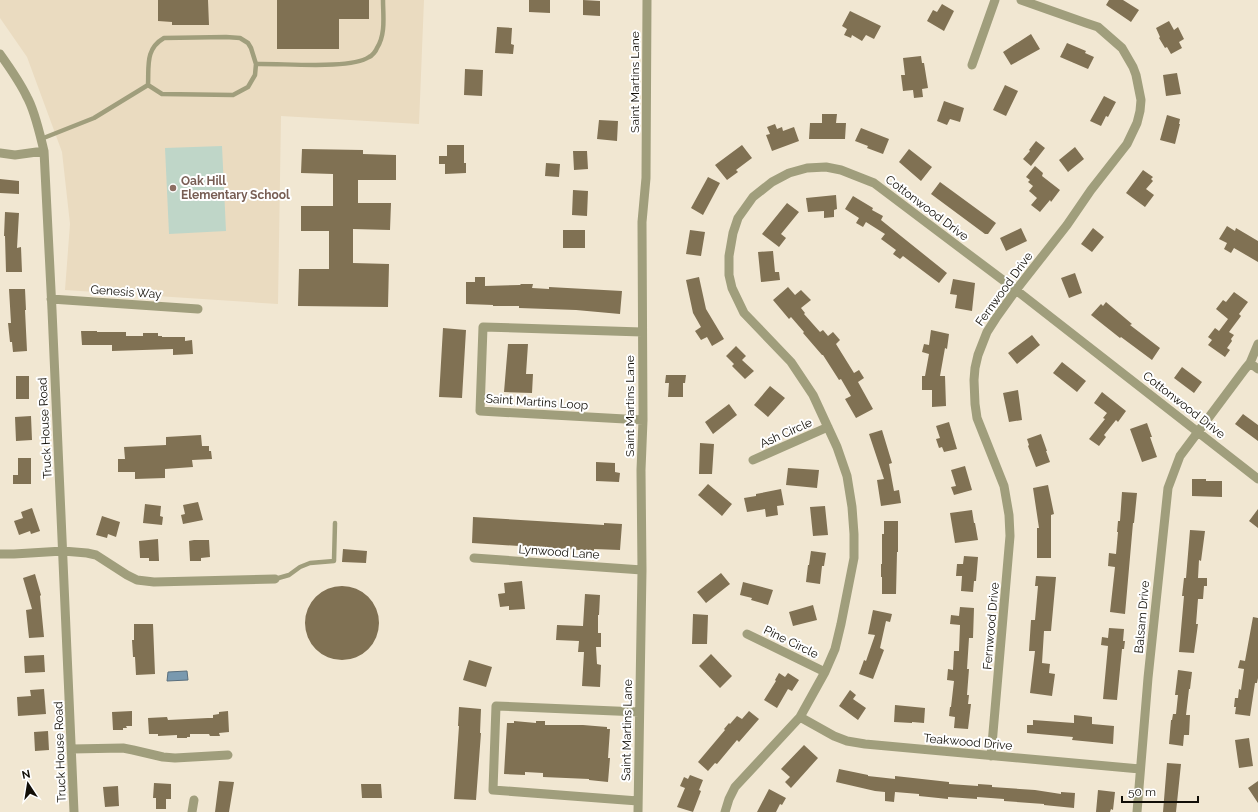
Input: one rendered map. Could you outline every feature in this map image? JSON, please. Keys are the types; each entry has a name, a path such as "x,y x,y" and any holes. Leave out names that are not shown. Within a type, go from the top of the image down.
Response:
{"street":[{"name":"Saint Martins Lane","path":"638,812 642,570 642,222 646,178 647,0"},
{"path":"972,65 996,0"},
{"name":"Fernwood Drive","path":"991,756 1010,536 1009,515 1004,486 977,418 974,380 975,368 986,332 1127,144 1137,123 1141,100 1133,67 1122,48 1106,34 1092,25 1021,0"},
{"name":"Truck House Road","path":"0,54 15,75 28,98 44,151 74,812"},
{"path":"0,153 14,154 44,151"},
{"name":"Cottonwood Drive","path":"725,812 735,787 800,717 825,672 835,650 854,558 852,507 847,476 837,447 813,395 791,362 744,313 737,300 729,275 729,256 733,233 738,218 752,197 772,182 789,173 807,168 826,167 842,170 874,183 1016,290 1258,479"},
{"name":"Genesis Way","path":"51,299 198,309"},
{"name":"Saint Martins Loop","path":"642,332 484,327 480,411 643,420"},
{"name":"Balsam Drive","path":"1137,812 1158,579 1168,488 1180,456 1250,363 1258,344"},
{"path":"1250,363 1258,369"},
{"name":"Ash Circle","path":"753,460 828,427"},
{"path":"0,554 75,551 96,555 137,580 145,582 275,579"},
{"name":"Lynwood Lane","path":"474,558 642,570"},
{"name":"Pine Circle","path":"747,634 825,672"},
{"path":"638,801 493,790 496,706 639,712"},
{"name":"Teakwood Drive","path":"800,717 834,736 847,741 865,744 1140,769"},
{"path":"72,749 123,748 164,758 228,755"},
{"path":"192,812 194,800"}],"lane":[{"path":"256,64 329,65 358,62 369,57 377,49 381,38 383,23 383,0"},
{"path":"164,38 240,38 248,43 256,64 255,75 248,88 233,95 162,94 148,84 150,53 158,42 164,38"},
{"path":"41,139 94,118 148,84"},
{"path":"275,579 289,575 300,567 310,563 334,561 335,523"}],"shaded area":[{"name":"Oak Hill Elementary School","path":"0,0 424,0 419,124 281,116 278,304 65,290 70,224 62,152 27,57 0,18"}],"green space":[{"path":"222,146 226,231 169,234 165,148"}],"water":[{"path":"187,671 188,680 167,681 168,672"}],"building":[{"path":"158,0 208,0 209,25 172,25 172,22 158,21"},
{"path":"277,0 369,0 369,19 339,19 339,49 277,49"},
{"path":"529,0 550,0 550,13 529,12"},
{"path":"583,0 600,1 600,16 583,15"},
{"path":"1109,0 1123,0 1139,10 1131,22 1106,5"},
{"path":"942,4 954,11 944,31 927,21 933,10 937,12"},
{"path":"850,11 881,26 874,39 866,35 862,41 852,35 851,38 844,35 847,29 842,26"},
{"path":"1169,21 1174,30 1178,27 1184,39 1179,42 1182,48 1171,54 1159,38 1160,37 1156,28"},
{"path":"497,27 512,28 511,44 514,45 513,54 495,53"},
{"path":"1031,34 1040,49 1011,65 1003,52"},
{"path":"1067,43 1086,51 1085,53 1094,57 1088,69 1060,57"},
{"path":"921,56 922,63 924,63 928,88 922,89 923,97 914,98 913,90 903,91 901,75 905,75 903,58"},
{"path":"465,69 483,70 482,96 464,95"},
{"path":"1177,73 1181,94 1166,96 1163,75"},
{"path":"1005,85 1018,91 1006,116 993,110"},
{"path":"1104,96 1116,102 1101,126 1090,121"},
{"path":"944,101 964,108 960,122 950,119 947,125 937,121"},
{"path":"822,114 837,114 836,123 846,123 845,139 809,139 810,123 822,123"},
{"path":"1167,115 1180,119 1175,144 1160,140"},
{"path":"599,120 618,121 617,141 597,139"},
{"path":"775,124 777,129 782,127 783,131 794,127 799,141 772,151 766,135 770,134 767,127"},
{"path":"861,128 889,139 883,154 867,148 868,146 855,141"},
{"path":"1036,141 1045,148 1031,166 1023,159"},
{"path":"447,145 464,145 464,163 466,163 466,173 445,174 445,164 439,164 439,156 447,156"},
{"path":"742,145 752,158 736,170 738,172 727,180 715,165"},
{"path":"1075,147 1084,159 1068,172 1059,160"},
{"path":"302,149 363,150 363,154 396,155 396,180 358,180 358,203 391,203 390,230 353,229 353,263 389,264 388,307 298,306 299,269 329,269 329,231 301,231 301,206 333,206 333,174 301,173"},
{"path":"909,149 932,167 921,181 899,162"},
{"path":"573,151 587,151 588,169 574,170"},
{"path":"546,163 560,164 559,177 545,176"},
{"path":"1035,166 1043,173 1042,176 1060,190 1051,202 1050,200 1040,212 1031,205 1037,198 1029,191 1033,186 1028,182 1030,180 1026,177"},
{"path":"1143,170 1153,177 1151,179 1153,181 1146,189 1154,195 1145,207 1126,193"},
{"path":"708,177 720,183 703,215 691,208"},
{"path":"0,179 19,181 19,194 0,193"},
{"path":"940,182 996,223 988,234 985,234 931,194"},
{"path":"573,190 588,191 587,216 572,215"},
{"path":"836,195 837,209 834,210 834,217 824,218 824,211 808,212 806,198"},
{"path":"853,196 883,216 881,220 947,273 939,283 903,256 900,259 893,254 896,250 881,239 885,234 866,222 863,227 856,223 859,218 845,209"},
{"path":"787,203 799,212 781,234 786,238 779,247 762,234"},
{"path":"5,212 19,213 17,248 21,247 22,272 6,272 4,236"},
{"path":"1227,226 1235,231 1236,228 1258,241 1258,262 1234,248 1231,253 1224,249 1227,243 1219,239"},
{"path":"1021,228 1027,241 1006,251 1000,238"},
{"path":"1093,228 1104,237 1092,252 1081,244"},
{"path":"563,230 585,230 585,248 563,248"},
{"path":"690,230 705,232 701,256 686,254"},
{"path":"773,251 775,272 779,272 780,280 761,282 758,252"},
{"path":"1075,273 1082,293 1069,298 1061,278"},
{"path":"475,277 485,277 485,286 533,284 532,288 549,289 549,287 622,291 620,314 576,310 519,308 519,306 466,304 466,282 475,282"},
{"path":"699,277 706,309 724,339 712,346 707,337 701,340 695,331 701,327 693,313 686,280"},
{"path":"953,279 975,283 972,311 955,308 957,295 950,294"},
{"path":"788,287 795,295 801,290 811,300 801,308 805,313 804,314 820,332 823,330 828,336 833,332 840,340 836,344 854,373 859,370 864,378 858,382 873,409 856,418 845,399 851,396 841,379 839,380 823,355 803,333 804,332 791,317 789,319 773,300"},
{"path":"9,289 25,289 27,351 13,352 12,342 10,342 8,323 11,323"},
{"path":"1234,292 1248,302 1239,314 1241,316 1229,332 1234,335 1227,348 1230,350 1225,357 1208,345 1212,340 1208,337 1215,328 1219,331 1228,319 1216,309 1223,300 1226,302"},
{"path":"1106,302 1132,324 1130,325 1160,348 1152,360 1121,337 1120,338 1091,315 1101,304 1103,306"},
{"path":"443,328 466,330 462,398 439,397"},
{"path":"931,330 949,334 940,376 945,376 946,406 932,407 932,390 922,390 922,376 925,376 929,354 922,352 924,344 929,345"},
{"path":"81,331 126,332 126,336 143,336 143,333 158,333 158,336 162,337 185,337 185,341 192,340 193,354 173,355 173,349 112,351 112,345 82,345"},
{"path":"1032,335 1040,345 1017,364 1008,353"},
{"path":"508,344 528,344 526,374 533,374 532,393 504,392"},
{"path":"736,346 746,356 742,360 754,371 745,379 732,366 734,364 726,356"},
{"path":"1062,362 1086,381 1077,392 1053,373"},
{"path":"1182,367 1202,382 1194,393 1174,378"},
{"path":"666,375 686,375 685,383 683,383 683,397 668,397 669,383 665,383"},
{"path":"16,376 29,376 29,399 16,399"},
{"path":"770,386 785,398 768,417 754,405"},
{"path":"1018,390 1022,420 1009,422 1003,393"},
{"path":"1102,392 1126,411 1118,422 1116,420 1104,435 1106,437 1099,446 1089,439 1105,419 1103,418 1107,413 1094,403"},
{"path":"729,404 737,415 713,434 705,422"},
{"path":"1243,414 1258,425 1258,441 1235,424"},
{"path":"31,416 32,440 16,441 15,417"},
{"path":"949,422 957,449 944,452 942,447 939,448 936,439 940,438 936,426"},
{"path":"1147,423 1157,457 1142,462 1130,429"},
{"path":"882,430 892,463 889,464 894,491 899,490 901,503 881,506 877,480 884,479 869,434"},
{"path":"1041,434 1050,462 1036,467 1027,439"},
{"path":"201,435 202,446 209,446 212,459 192,460 193,467 165,469 165,478 135,479 135,472 118,472 118,459 125,459 124,447 166,445 166,437"},
{"path":"700,443 714,444 712,474 699,474"},
{"path":"18,458 31,458 31,484 13,484 13,475 18,475"},
{"path":"596,462 615,463 615,472 620,473 619,482 596,481"},
{"path":"965,466 972,490 954,495 951,487 956,486 951,470"},
{"path":"788,468 819,470 817,488 786,485"},
{"path":"1192,479 1222,481 1222,497 1192,496"},
{"path":"708,484 732,504 722,516 698,495"},
{"path":"1048,485 1054,514 1051,515 1051,558 1037,558 1037,528 1039,528 1033,488"},
{"path":"781,489 784,505 777,506 778,515 766,517 765,509 747,512 744,498"},
{"path":"1122,492 1137,493 1125,614 1110,612 1115,567 1108,566 1109,553 1116,554"},
{"path":"198,502 203,520 183,524 181,515 185,514 183,505"},
{"path":"145,504 161,506 160,516 163,517 162,525 143,523"},
{"path":"825,506 828,535 813,536 810,507"},
{"path":"32,508 40,531 31,534 30,531 19,535 14,521 23,518 21,512"},
{"path":"1258,509 1258,528 1249,521"},
{"path":"972,510 978,540 955,543 950,513"},
{"path":"102,516 120,522 116,537 108,534 107,538 96,535"},
{"path":"473,517 604,525 604,523 622,524 620,550 594,549 594,551 472,543"},
{"path":"884,521 898,521 896,594 882,594 881,564"},
{"path":"1190,530 1205,531 1201,561 1199,560 1198,578 1207,578 1207,586 1204,586 1203,599 1198,599 1196,624 1198,624 1194,653 1179,652 1184,596 1182,596 1184,578 1186,578"},
{"path":"158,539 159,561 149,561 149,558 140,558 139,541"},
{"path":"209,540 210,557 201,558 201,561 190,561 189,541"},
{"path":"343,549 367,551 366,563 342,562"},
{"path":"811,551 826,553 824,566 822,566 820,584 806,582"},
{"path":"964,556 978,557 976,581 974,581 973,592 961,591 962,576 956,576 957,564 963,564"},
{"path":"721,573 730,584 706,603 697,592"},
{"path":"35,574 41,595 44,637 29,638 26,610 32,609 23,578"},
{"path":"1036,576 1056,577 1051,631 1044,631 1042,663 1050,664 1049,673 1055,674 1052,696 1030,693 1035,651 1029,651 1031,620 1035,620 1038,586 1035,586"},
{"path":"522,581 525,609 509,610 509,606 500,607 498,594 505,593 504,583"},
{"path":"743,582 773,590 768,605 751,600 752,598 740,595"},
{"path":"335,586 349,586 356,588 369,596 377,609 379,623 377,637 369,650 356,658 349,660 335,660 328,658 315,650 307,637 305,630 305,616 307,609 315,596 328,588"},
{"path":"585,594 600,595 598,633 601,633 601,647 596,647 597,664 601,665 600,687 582,686 584,652 578,652 579,641 556,640 557,625 583,626"},
{"path":"813,605 817,620 793,626 789,612"},
{"path":"960,607 974,608 973,638 969,638 967,669 969,669 967,695 969,695 968,704 971,704 968,729 954,728 955,717 949,716 954,681 947,680 948,669 953,670 954,651 959,651 960,625 950,624 951,615 959,616"},
{"path":"873,610 892,614 890,622 886,621 880,648 884,650 873,679 859,674 864,660 866,661 875,635 868,634"},
{"path":"693,614 708,615 707,644 692,644"},
{"path":"1253,617 1258,618 1258,678 1257,683 1255,683 1250,716 1235,714 1236,707 1234,707 1235,698 1238,698 1239,689 1241,690 1244,669 1238,668 1240,660 1245,661"},
{"path":"134,624 153,624 155,674 136,675 132,640 134,640"},
{"path":"1109,628 1124,629 1123,641 1125,641 1124,649 1122,649 1117,700 1103,699 1108,646 1101,645 1102,637 1108,638"},
{"path":"711,654 732,676 720,688 699,666"},
{"path":"44,655 45,672 25,673 24,656"},
{"path":"469,660 492,667 486,687 463,680"},
{"path":"1178,670 1192,672 1186,715 1190,715 1189,735 1184,735 1183,746 1169,744 1171,720 1173,714 1176,714 1178,695 1175,695"},
{"path":"779,673 785,677 788,673 799,680 792,691 788,689 777,708 764,700 776,681 775,680"},
{"path":"44,689 46,714 18,716 17,697 31,696 30,690"},
{"path":"850,690 856,695 853,699 866,708 858,720 839,706"},
{"path":"895,705 925,708 924,723 894,722"},
{"path":"459,707 481,709 481,733 476,800 454,799"},
{"path":"132,711 132,726 126,726 127,728 123,728 123,730 113,730 112,712"},
{"path":"228,711 229,732 219,733 220,736 210,736 209,734 190,734 190,737 187,738 177,738 177,735 158,736 158,734 149,734 148,718 167,717 168,720 213,718 213,715 219,714 219,712"},
{"path":"749,711 759,719 739,742 737,740 717,764 715,763 708,771 698,762 725,730 724,729 729,723 730,724 737,716 742,719"},
{"path":"1074,715 1092,717 1092,724 1114,726 1113,744 1072,740 1073,737 1027,733 1027,725 1033,725 1033,720 1074,723"},
{"path":"514,721 536,723 536,721 545,721 545,725 583,725 607,727 607,729 610,729 608,782 589,779 543,777 543,773 525,772 525,775 504,774 507,723 514,723"},
{"path":"48,731 49,750 35,751 34,732"},
{"path":"1249,738 1253,766 1239,768 1235,740"},
{"path":"804,745 818,758 791,788 785,782 790,777 781,769"},
{"path":"1167,763 1181,764 1176,812 1163,812"},
{"path":"839,769 868,776 895,779 895,776 949,782 949,784 978,786 978,784 992,785 992,787 1035,790 1061,794 1061,792 1075,793 1074,808 1004,801 1004,799 948,797 948,799 895,792 894,802 885,801 885,792 836,782"},
{"path":"690,775 703,780 699,790 701,791 693,812 677,807 685,788 680,786 684,777 688,779"},
{"path":"219,781 234,782 229,812 215,812"},
{"path":"1258,781 1258,803 1248,788"},
{"path":"154,783 171,784 171,799 166,799 166,809 156,809 156,798 153,798"},
{"path":"361,784 381,784 382,798 362,798"},
{"path":"118,786 119,806 105,807 103,787"},
{"path":"769,789 786,798 782,805 780,804 776,812 757,812"},
{"path":"1098,790 1115,792 1113,810 1111,809 1110,812 1096,812"}],"place":[{"name":"Oak Hill Elementary School","path":"173,188"}]}
